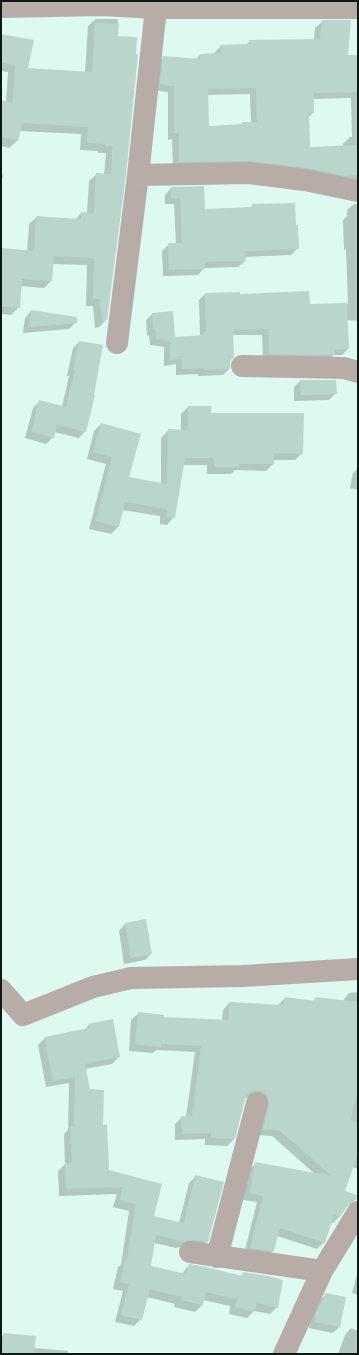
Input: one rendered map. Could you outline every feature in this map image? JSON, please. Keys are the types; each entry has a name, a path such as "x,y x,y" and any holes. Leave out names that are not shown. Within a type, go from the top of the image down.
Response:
{"street":[{"path":"117,342 158,5"},
{"path":"4,7 158,5 358,8"},
{"path":"138,175 249,173 278,176 358,191"},
{"path":"242,366 344,368 358,372"},
{"path":"1,990 23,1015 93,987 131,978 243,976 358,969"},
{"path":"217,1257 257,1103"},
{"path":"284,1354 322,1271 358,1212"},
{"path":"190,1252 322,1271"}],"building":[{"path":"322,20 351,20 348,55 358,55 358,92 314,93 314,113 309,113 310,147 358,145 358,175 345,176 307,168 250,161 179,162 179,133 174,133 174,86 160,84 163,56 200,59 200,54 221,53 220,45 250,44 249,40 320,39","holes":["256,88 257,122 242,122 242,124 209,126 208,89"]},
{"path":"95,23 119,24 118,36 137,37 136,54 138,54 126,174 107,320 102,321 100,299 93,299 94,258 54,256 52,281 22,279 20,308 1,306 1,248 34,251 36,216 81,219 81,212 94,213 96,173 111,174 113,146 87,143 88,127 22,123 18,141 1,137 1,100 13,103 15,65 1,62 1,34 34,40 28,68 92,72"},
{"path":"204,186 205,209 252,207 252,204 295,203 299,249 245,251 246,261 205,262 205,269 169,270 168,243 182,243 180,198 171,198 171,187"},
{"path":"309,291 310,304 347,303 349,349 335,350 335,355 269,354 268,329 233,330 234,357 231,360 230,369 182,369 182,359 170,360 170,341 156,339 155,330 153,330 152,313 173,311 175,337 203,335 203,332 206,332 205,293 240,292 240,294"},
{"path":"31,310 77,317 77,323 29,327"},
{"path":"79,341 103,345 95,395 86,432 57,425 54,438 31,432 39,400 66,407 75,370 73,369"},
{"path":"300,380 336,380 337,394 301,395"},
{"path":"188,406 211,406 211,413 304,413 303,454 274,453 274,464 239,464 239,467 214,467 214,458 185,458 175,518 167,517 167,509 125,502 119,527 96,521 112,457 93,452 101,423 141,434 129,477 167,484 168,429 188,430"},
{"path":"146,919 152,954 131,958 125,923"},
{"path":"285,997 315,1001 316,997 358,1002 358,1092 350,1120 358,1123 358,1153 345,1191 357,1195 356,1200 352,1201 348,1205 340,1217 334,1215 325,1243 280,1228 274,1251 250,1248 263,1196 250,1193 255,1162 332,1176 279,1130 263,1129 269,1106 269,1100 266,1094 261,1091 253,1091 248,1094 245,1099 235,1139 211,1138 211,1133 182,1134 181,1116 192,1116 201,1046 161,1044 161,1047 135,1044 138,1012 164,1015 164,1017 229,1020 229,1002 284,1005"},
{"path":"113,1019 120,1057 85,1064 90,1089 104,1090 103,1125 107,1124 109,1170 162,1184 154,1216 184,1223 195,1175 224,1182 208,1242 191,1240 184,1242 156,1235 151,1266 186,1274 189,1264 242,1276 243,1272 283,1280 278,1308 257,1303 254,1312 235,1307 237,1299 206,1292 203,1305 181,1300 182,1297 150,1289 142,1320 121,1315 129,1284 120,1282 125,1259 127,1260 136,1204 120,1200 123,1187 66,1189 65,1163 72,1163 70,1126 74,1126 75,1077 53,1081 44,1037 89,1028 88,1024"},
{"path":"326,1293 346,1297 340,1327 315,1322 316,1313"},
{"path":"3,1333 36,1336 34,1354 2,1354"}]}
